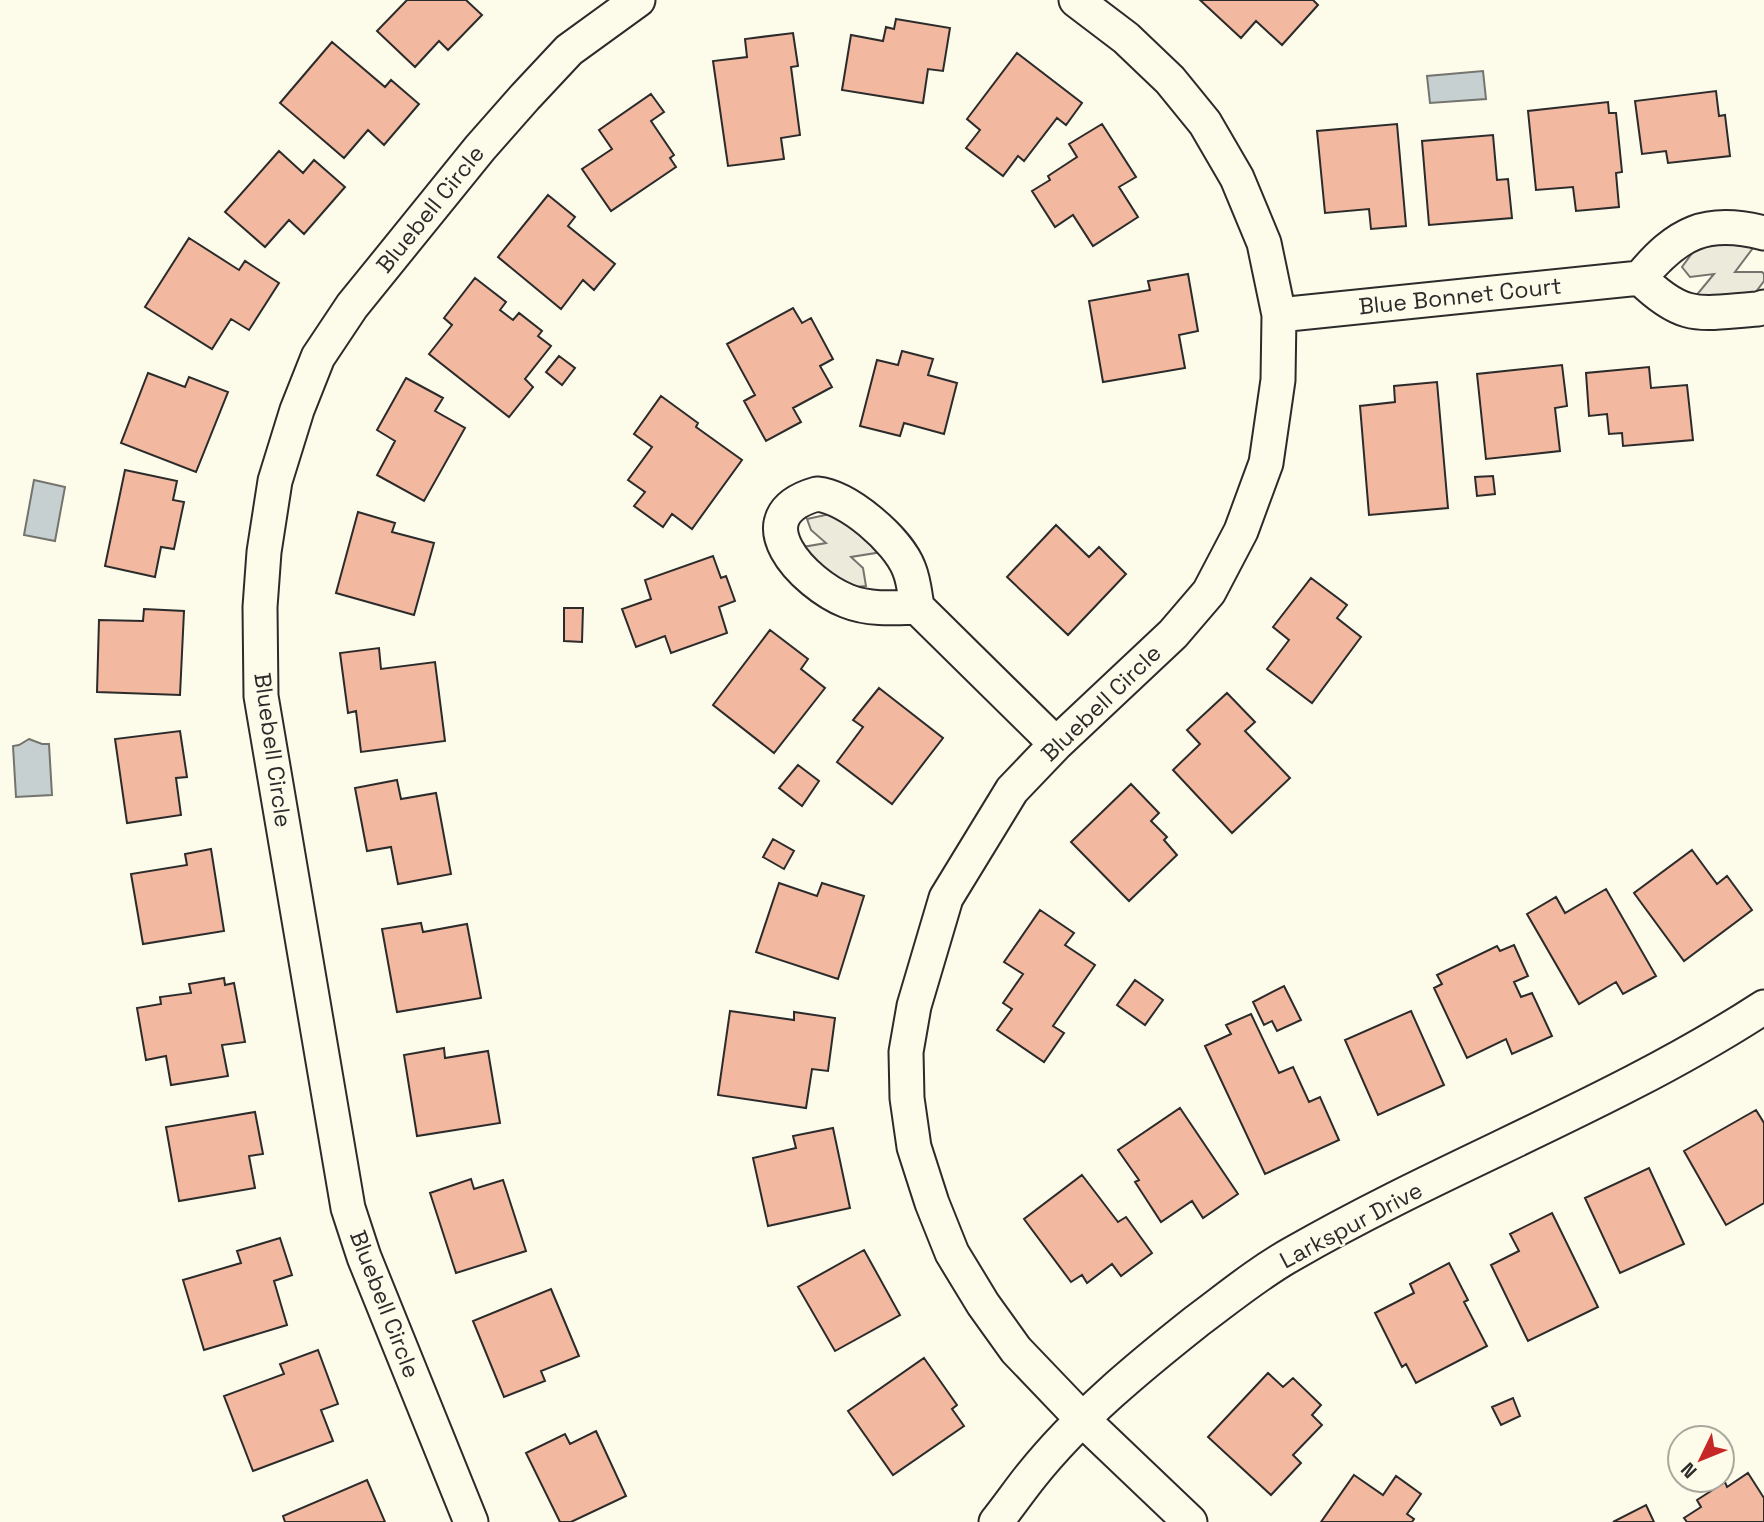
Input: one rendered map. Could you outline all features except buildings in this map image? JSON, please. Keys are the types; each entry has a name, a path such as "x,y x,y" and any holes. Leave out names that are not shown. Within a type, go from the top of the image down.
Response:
{"street":[{"name":"Bluebell Circle","path":"471,1522 364,1257 348,1208 261,695 260,607 264,552 275,481 297,410 318,357 345,316 524,97 569,50 639,0"},
{"name":"Bluebell Circle","path":"1076,0 1126,38 1170,80 1205,123 1237,178 1264,243 1279,315 1278,380 1266,463 1241,531 1209,592 1173,634 1056,744 1013,790 946,898 915,1006 906,1052 907,1098 914,1147 932,1203 952,1253 983,1304 1009,1341 1083,1420 1189,1522"},
{"path":"1764,233 1741,229 1703,229 1672,244 1640,278 1670,304 1684,311 1699,313 1764,307"},
{"name":"Blue Bonnet Court","path":"1279,315 1640,278"},
{"path":"917,607 1056,744"},
{"name":"Larkspur Drive","path":"996,1522 1032,1475 1083,1420 1165,1347 1236,1291 1290,1254 1393,1200 1683,1058 1764,1007"}],"shaded area":[{"path":"1483,71 1486,99 1430,103 1427,76"},
{"path":"1759,240 1735,272 1764,274 1764,281 1746,305 1690,303 1714,274 1690,277 1682,267 1698,245"},
{"path":"34,480 65,487 55,541 24,535"},
{"path":"839,512 888,551 851,557 863,568 866,586 834,589 791,549 826,543 811,530 807,519"},
{"path":"29,739 49,744 52,795 16,797 13,746"}]}
